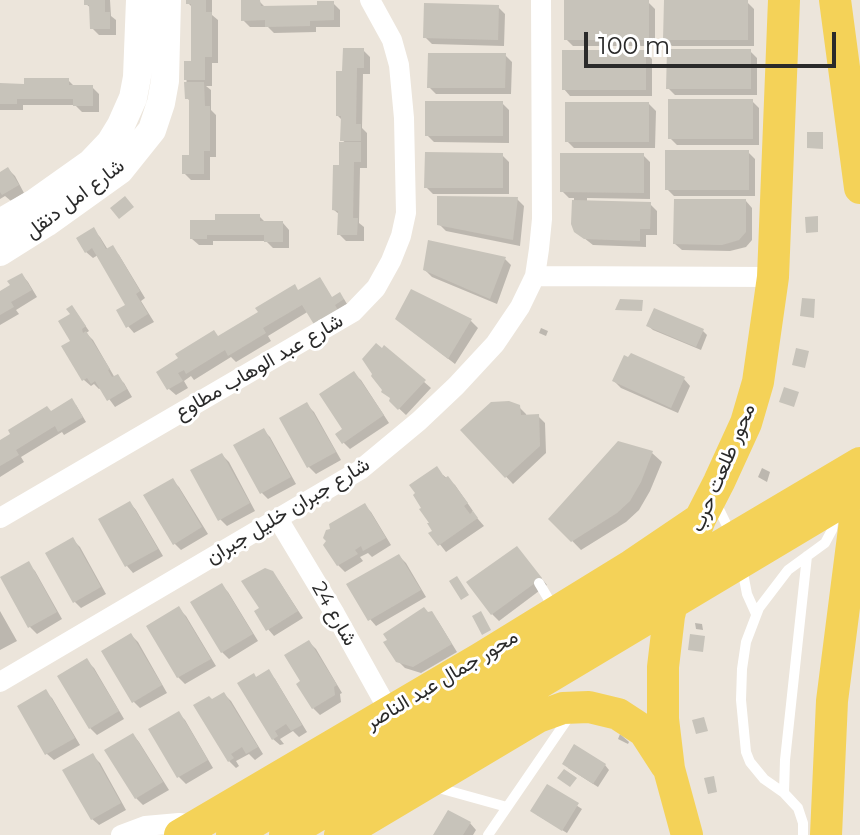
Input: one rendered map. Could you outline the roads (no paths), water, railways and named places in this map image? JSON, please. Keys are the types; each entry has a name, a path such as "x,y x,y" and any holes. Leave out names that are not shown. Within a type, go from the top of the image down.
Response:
{"main road":[{"name":"محور طلعت حرب","path":"687,835 669,769 663,719 663,667 669,616 681,567 746,423 758,382 773,277 784,0"},
{"path":"835,0 853,78 860,188"},
{"path":"232,835 486,674 860,463"},
{"path":"826,835 832,701 860,482"},
{"path":"285,835 486,674 860,491"},
{"name":"محور جمال عبد الناصر","path":"189,830 389,711 486,674 549,616 632,565 706,507"},
{"path":"549,616 553,627 563,635 577,656 582,682 576,707"},
{"path":"832,701 860,629"},
{"path":"353,832 425,784 538,717 563,708 604,709 632,722 644,731 669,769"}],"street":[{"name":"شارع امل دنقل","path":"0,223 91,163 110,143 133,98 139,62 140,0"},
{"name":"شارع امل دنقل","path":"0,252 120,170 152,130 165,81 167,0"},
{"name":"شارع عبد الوهاب مطاوع","path":"0,518 353,312 376,288 401,236 406,213 404,118 399,65 392,40 370,0"},
{"name":"شارع جبران خليل جبران","path":"0,682 360,470 419,421 495,344 520,307 535,276 542,219 541,0"},
{"path":"535,276 773,277"},
{"name":"شارع 24","path":"278,519 389,711"},
{"path":"121,835 145,826 179,823 189,830"}],"lane":[{"path":"706,507 734,541 747,594 756,614"},
{"path":"803,835 798,808 764,779 750,762 744,741 742,669 746,642 756,614 779,579 825,543 833,523"},
{"path":"784,793 807,556"},
{"path":"539,583 549,616"},
{"path":"488,835 576,707"},
{"path":"425,784 507,807"}]}
